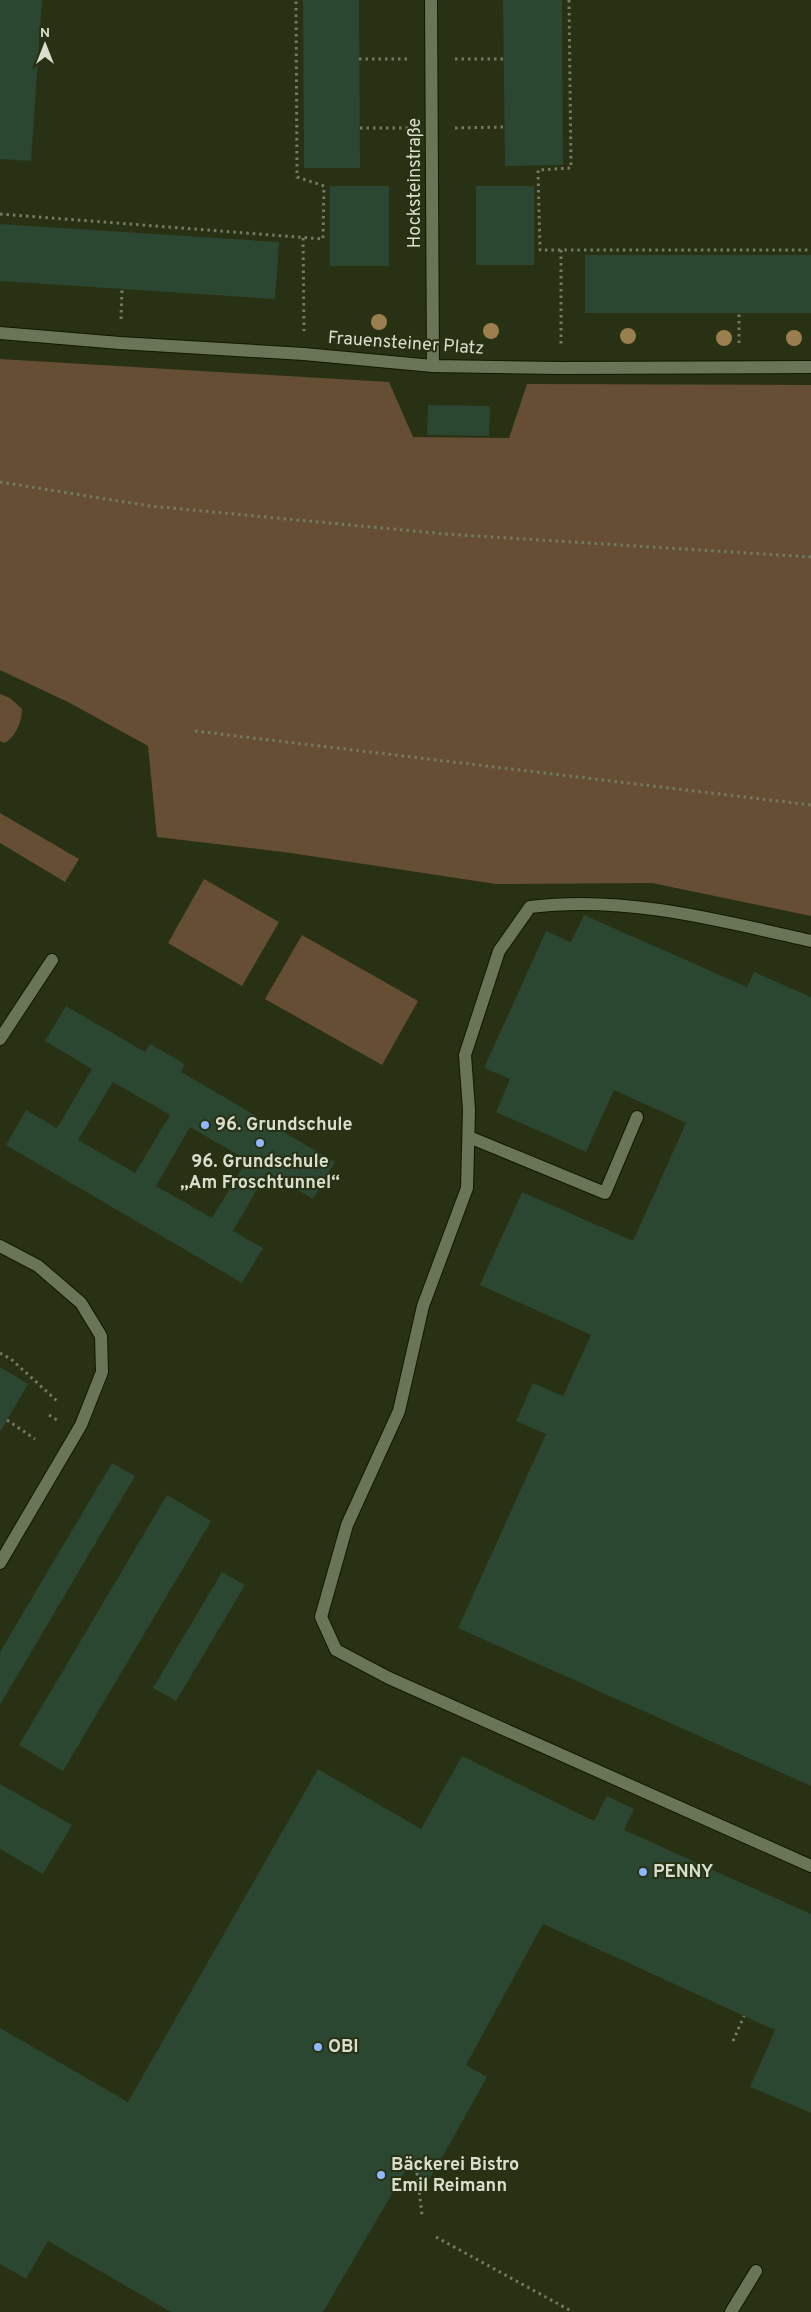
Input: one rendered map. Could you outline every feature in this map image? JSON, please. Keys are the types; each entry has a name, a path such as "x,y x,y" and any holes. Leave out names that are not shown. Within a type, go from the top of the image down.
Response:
{"street":[{"name":"Hocksteinstraße","path":"431,0 433,366"},
{"name":"Frauensteiner Platz","path":"0,333 120,343 304,354 433,366 811,368"},
{"path":"811,941 720,920 636,906 565,902 530,907 499,951 465,1055 469,1110 467,1188 423,1306 399,1411 347,1525 321,1617 336,1650 389,1678 811,1866"},
{"path":"0,1039 52,960"},
{"path":"468,1137 605,1193 637,1117"},
{"path":"0,1246 38,1266 81,1303 101,1336 102,1372 81,1425 0,1563"},
{"path":"731,2312 756,2271"}],"path":[{"path":"0,214 323,239 324,186 297,177 296,0"},
{"path":"569,0 571,168 538,170 540,250 811,250"},
{"path":"303,238 304,354"},
{"path":"561,250 562,368"},
{"path":"120,343 122,289"},
{"path":"0,482 150,506 445,534 811,557"},
{"path":"195,731 811,805"},
{"path":"0,1353 12,1359 57,1401"},
{"path":"7,1420 35,1439"},
{"path":"733,2040 744,2016"},
{"path":"417,2173 422,2215"},
{"path":"436,2237 573,2312"}],"shaded area":[{"path":"0,359 389,382 413,437 509,438 527,384 811,385 811,916 652,883 496,884 291,853 157,837 148,746 70,703 0,670"},
{"path":"0,694 10,698 22,709 17,729 8,741 4,743 0,741"},
{"path":"0,813 79,859 65,882 0,843"},
{"path":"204,879 279,922 242,986 168,943"},
{"path":"302,935 418,1001 382,1065 265,999"}],"building":[{"path":"0,0 42,0 31,161 0,159"},
{"path":"303,0 359,0 360,168 304,168"},
{"path":"503,0 562,0 563,165 505,166"},
{"path":"330,186 389,186 389,266 330,266"},
{"path":"476,186 534,186 534,265 476,265"},
{"path":"0,224 279,242 275,299 0,281"},
{"path":"585,255 811,255 811,313 585,313"},
{"path":"428,405 490,406 489,436 427,435"},
{"path":"584,915 747,987 754,972 811,997 811,1786 458,1628 546,1434 516,1421 533,1383 563,1396 591,1335 480,1285 522,1192 633,1241 686,1123 614,1090 586,1152 496,1112 510,1079 484,1068 546,931 571,942"},
{"name":"96. Grundschule „Am Froschtunnel“","path":"66,1006 145,1052 150,1044 185,1064 181,1072 335,1162 313,1199 267,1172 233,1231 263,1248 242,1283 6,1145 26,1110 57,1128 92,1069 45,1041","holes":["113,1082 170,1115 135,1173 78,1140","190,1127 247,1160 212,1218 156,1186"]},
{"path":"0,1367 28,1384 0,1432"},
{"path":"112,1463 135,1476 0,1705 0,1652"},
{"path":"167,1495 211,1521 63,1771 19,1745"},
{"path":"222,1572 245,1585 176,1701 153,1688"},
{"name":"OBI","path":"462,1756 594,1821 607,1796 634,1809 624,1830 811,1914 811,2113 750,2087 775,2030 543,1924 466,2065 487,2077 444,2154 429,2180 407,2168 323,2312 171,2312 48,2241 26,2279 0,2264 0,2028 128,2102 318,1769 421,1829"},
{"path":"0,1784 72,1825 43,1874 0,1849"}],"place":[{"name":"96. Grundschule","path":"205,1125"},
{"name":"96. Grundschule „Am Froschtunnel“","path":"260,1143"},
{"name":"PENNY","path":"643,1872"},
{"name":"OBI","path":"318,2047"},
{"name":"Bäckerei Bistro Emil Reimann","path":"381,2175"}]}
